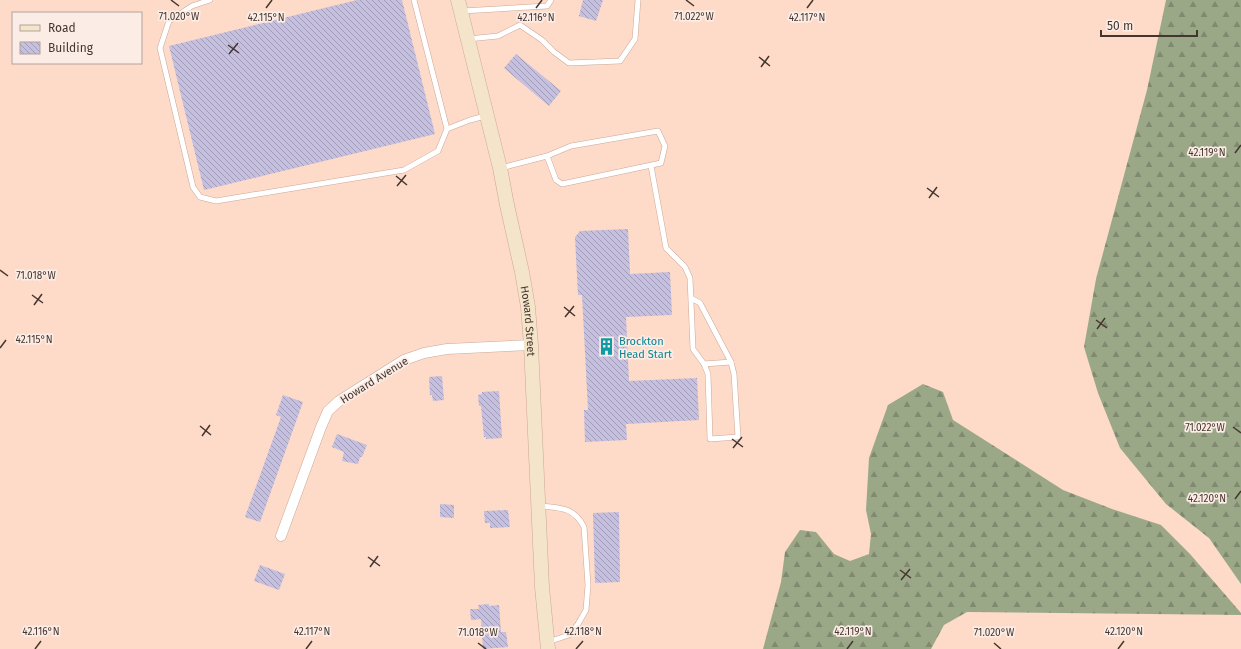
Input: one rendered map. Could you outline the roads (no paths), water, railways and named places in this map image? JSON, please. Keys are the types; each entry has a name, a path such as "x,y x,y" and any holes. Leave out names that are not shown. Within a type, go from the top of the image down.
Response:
{"main road":[{"name":"Howard Street","path":"459,6 500,168 506,205 522,272 528,307 542,587 548,646"}],"street":[{"name":"Howard Avenue","path":"281,536 320,427 328,411 339,401 404,360 424,353 447,349 531,345"}],"lane":[{"path":"210,0 192,6 169,22 160,48 193,187 200,197 216,201 404,170 438,151 447,129 414,0"},
{"path":"459,6 547,6 551,0"},
{"path":"467,39 498,36 520,25 542,40 554,52 570,62 620,61 635,38 638,0"},
{"path":"447,129 470,120 486,116"},
{"path":"500,168 547,156 571,146 658,131 665,146 662,163 562,184 556,180 547,156"},
{"path":"651,166 666,248 685,267 690,278 693,349 704,364 708,374 710,439 738,438 734,374 730,362 700,303 691,298"},
{"path":"704,364 730,362"},
{"path":"538,505 561,508 572,512 581,520 584,527 588,585 586,610 578,624 569,635 548,646"}],"place":[{"name":"Brockton Head Start","path":"606,347"}]}
